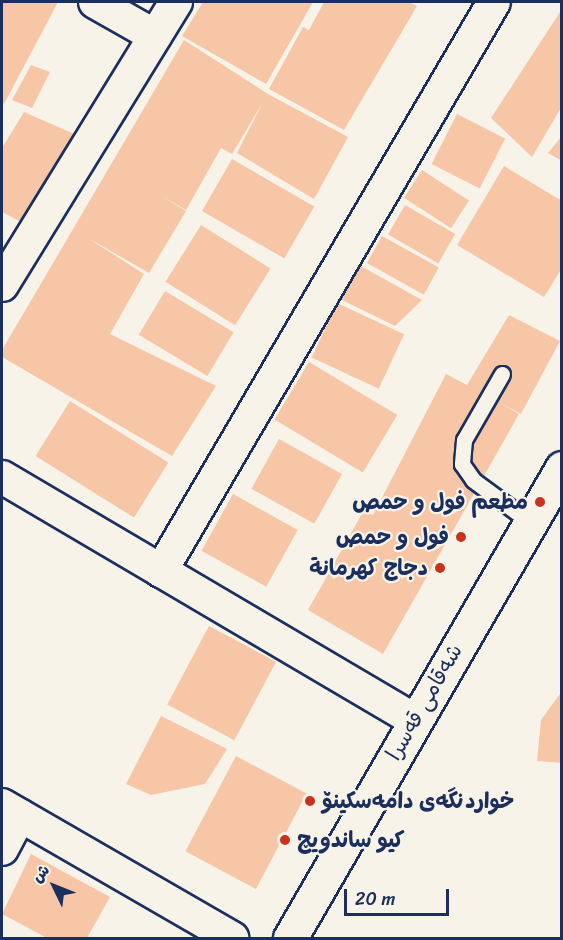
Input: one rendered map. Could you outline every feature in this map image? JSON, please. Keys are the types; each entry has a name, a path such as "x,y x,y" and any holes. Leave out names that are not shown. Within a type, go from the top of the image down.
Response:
{"street":[{"path":"95,2 155,36"},
{"path":"6,268 176,2"},
{"path":"161,571 494,2"},
{"name":"شەقامی قەسرا","path":"290,939 413,719 561,468"},
{"path":"2,477 413,719"},
{"path":"2,849 10,810 232,939"}],"lane":[{"path":"502,374 464,440 462,464 473,480 530,522"}],"building":[{"path":"2,2 58,2 4,104 2,102"},
{"path":"203,2 313,2 266,84 182,36"},
{"path":"324,2 409,2 417,6 344,130 269,89 303,27 309,30"},
{"path":"562,9 562,106 532,157 491,118"},
{"path":"184,40 268,94 348,137 314,199 237,153 263,102 232,154 221,148 186,210 162,196 186,211 149,273 88,238 144,274 110,334 216,386 172,456 2,357 2,350"},
{"path":"31,65 50,72 32,108 12,100"},
{"path":"24,112 81,137 29,226 2,212 2,148"},
{"path":"457,114 505,139 480,188 432,164"},
{"path":"562,136 562,161 548,153"},
{"path":"232,159 314,206 284,258 202,211"},
{"path":"504,166 562,201 562,268 544,297 457,245"},
{"path":"422,170 469,200 451,228 404,198"},
{"path":"405,205 455,234 438,263 388,234"},
{"path":"201,225 271,268 235,325 165,282"},
{"path":"382,236 439,268 424,295 367,263"},
{"path":"359,265 422,300 395,326 342,300"},
{"path":"165,291 234,332 207,376 139,335"},
{"path":"337,303 404,334 379,389 312,357"},
{"path":"509,315 560,341 521,414 500,403 519,414 383,654 308,610 364,510 373,515 446,374 467,385"},
{"path":"309,362 397,415 363,472 274,419"},
{"path":"70,401 168,462 134,518 36,456"},
{"path":"279,439 342,474 314,524 251,489"},
{"path":"233,494 298,530 266,587 201,551"},
{"path":"209,626 276,662 234,740 167,705"},
{"path":"562,691 562,763 537,761 541,720"},
{"path":"161,716 227,749 205,784 151,795 126,784"},
{"path":"236,756 307,794 256,889 185,851"},
{"path":"31,854 110,897 87,938 47,938 2,914"}],"place":[{"name":"مطعم فول و حمص","path":"540,502"},
{"name":"فول و حمص","path":"461,537"},
{"name":"دجاج كهرمانة","path":"440,568"},
{"name":"خواردنگەی دامەسکینۆ","path":"310,801"},
{"name":"کیو ساندویچ","path":"285,840"}]}
